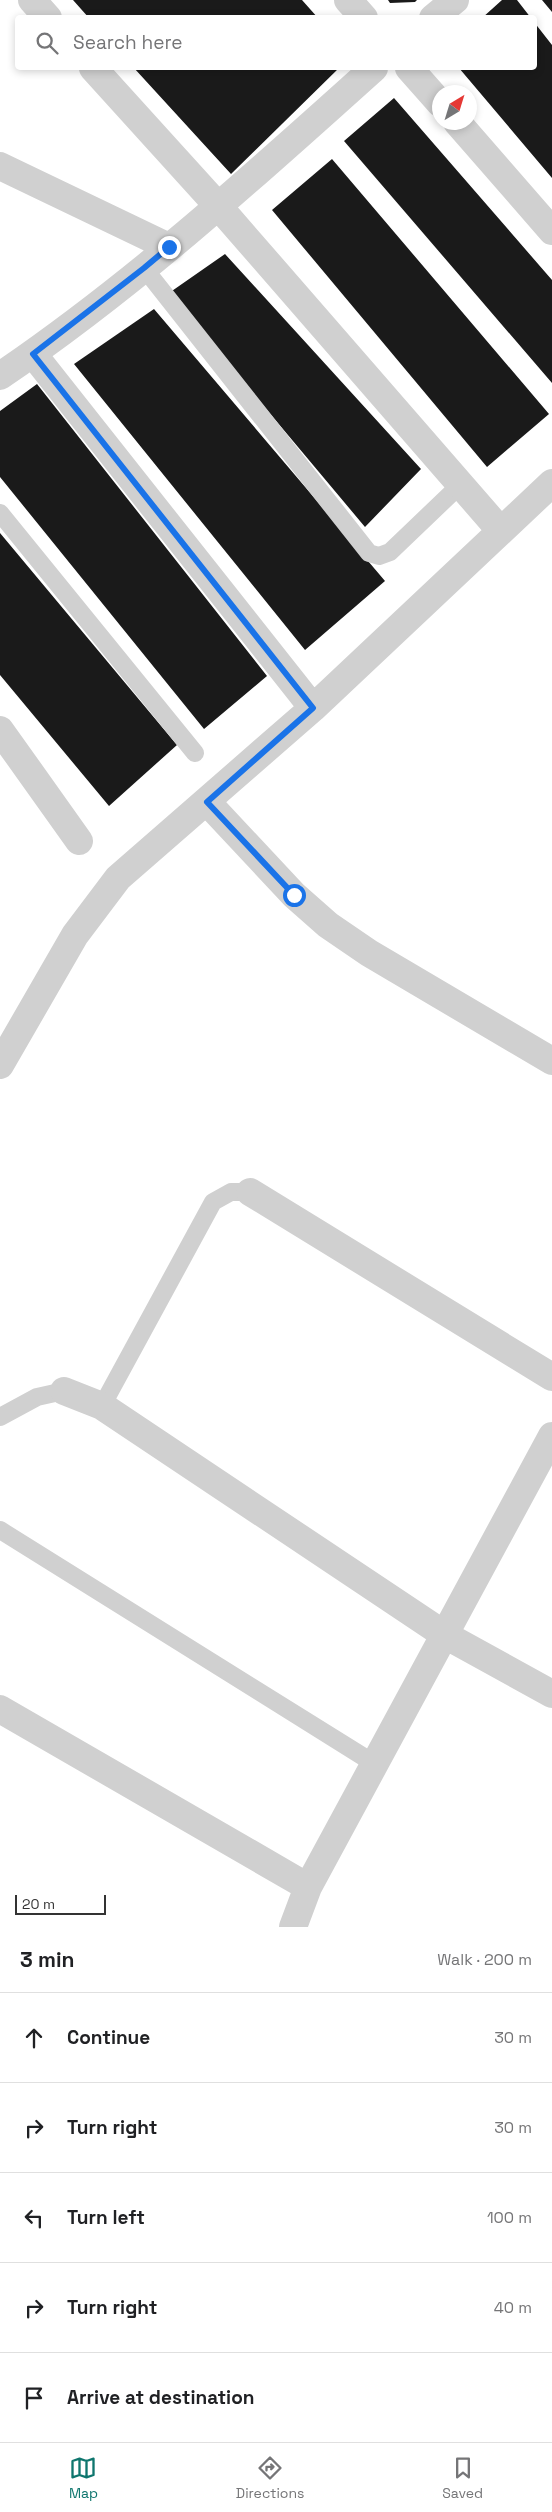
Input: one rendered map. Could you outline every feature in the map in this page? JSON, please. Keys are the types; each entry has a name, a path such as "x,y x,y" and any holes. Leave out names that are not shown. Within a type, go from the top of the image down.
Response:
{"street":[{"path":"32,0 45,15"},
{"path":"348,0 361,15"},
{"path":"437,15 455,0"},
{"path":"95,70 219,207 500,530"},
{"path":"0,376 33,354 219,207 372,70"},
{"path":"411,70 432,93"},
{"path":"464,130 552,231"},
{"path":"1,167 169,247"},
{"path":"33,354 313,708"},
{"path":"0,1065 75,935 96,904 118,878 313,708 552,483"},
{"path":"0,730 79,841"},
{"path":"207,802 294,895 328,925 369,953 552,1061"},
{"path":"250,1192 552,1377"},
{"path":"64,1391 102,1406 445,1634 552,1694"},
{"path":"293,1927 308,1887 552,1436"},
{"path":"0,1709 308,1887"}],"lane":[{"path":"144,268 369,553 379,556 390,552 460,485"},
{"path":"0,513 195,753"},
{"path":"102,1406 213,1202 231,1192 250,1192"},
{"path":"0,1417 37,1397 64,1391"},
{"path":"0,1530 374,1764"}],"building":[{"path":"73,0 302,0 315,15 86,15"},
{"path":"388,0 417,0 415,2 390,3"},
{"path":"502,0 517,0 529,15 485,15"},
{"path":"542,0 552,0 552,12"},
{"path":"537,26 552,45 552,178 477,89 477,85 473,85 461,70 537,70"},
{"path":"136,70 337,70 231,174"},
{"path":"394,98 552,280 552,383 344,141"},
{"path":"332,159 549,414 487,467 272,210"},
{"path":"225,254 421,469 365,527 169,293"},
{"path":"154,309 385,581 305,650 74,364"},
{"path":"37,384 267,676 204,729 0,477 0,411"},
{"path":"0,533 177,745 109,806 0,675"}],"route":[{"path":"169,247 33,354 313,708 207,802 294,895"}]}
